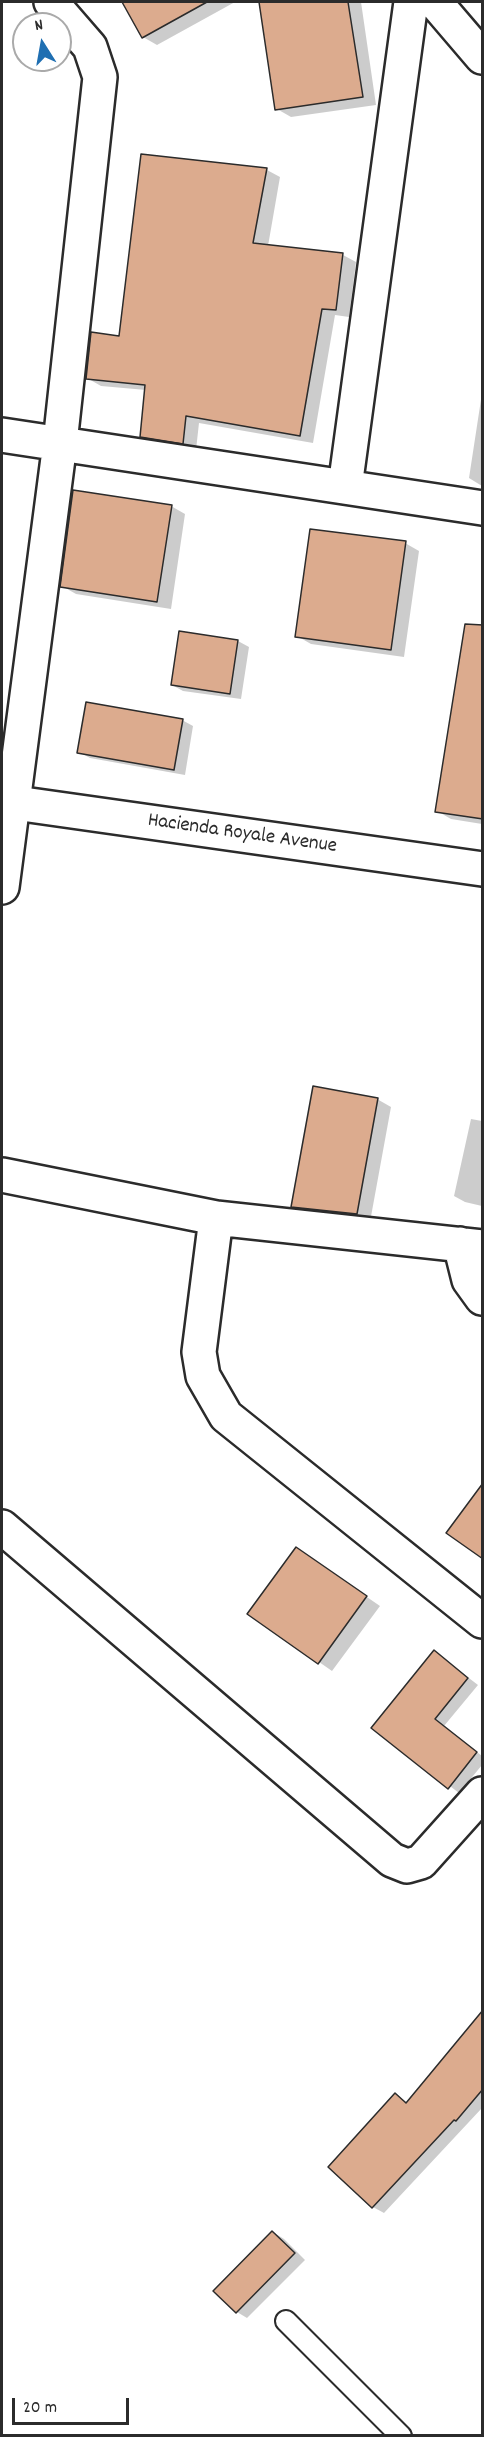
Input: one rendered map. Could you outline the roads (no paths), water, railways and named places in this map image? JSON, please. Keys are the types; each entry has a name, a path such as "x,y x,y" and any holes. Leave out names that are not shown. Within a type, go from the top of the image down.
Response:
{"street":[{"path":"2,887 8,802 60,443 100,77 90,47 51,2"},
{"path":"345,487 411,2"},
{"path":"435,2 483,57"},
{"path":"2,435 483,508"},
{"name":"Hacienda Royale Avenue","path":"8,802 483,869"},
{"path":"2,1175 216,1218 471,1245 469,1280 483,1298"},
{"path":"216,1218 199,1353 203,1376 226,1416 483,1621"},
{"path":"2,1527 392,1860 407,1866 421,1862 483,1794"}],"lane":[{"path":"286,2321 401,2436"}]}
